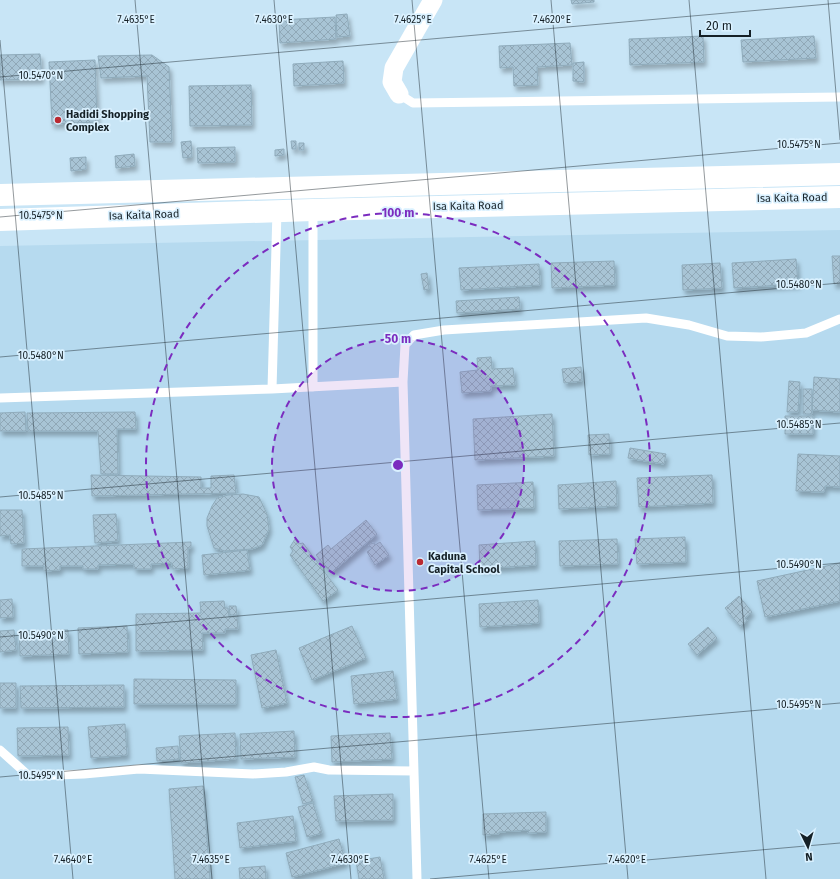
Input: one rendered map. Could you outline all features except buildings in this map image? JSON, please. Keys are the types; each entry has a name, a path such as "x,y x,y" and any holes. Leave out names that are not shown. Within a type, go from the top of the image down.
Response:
{"main road":[{"name":"Isa Kaita Road","path":"0,196 840,174"},
{"name":"Isa Kaita Road","path":"0,220 313,210 840,197"}],"street":[{"path":"399,94 392,82 394,68 432,0"}],"lane":[{"path":"399,94 413,103 840,97"},
{"path":"313,210 313,387"},
{"path":"272,389 277,211"},
{"path":"417,879 404,382 405,345 414,335 444,330 646,318 689,325 727,336 761,337 806,333 840,319"},
{"path":"0,398 272,389 404,382"},
{"path":"0,750 30,776 84,774 139,769 217,774 253,774 286,772 314,767 329,770 414,772"}],"shaded area":[{"name":"Kaduna Capital School","path":"840,230 840,879 0,879 0,246"}],"place":[{"name":"Hadidi Shopping Complex","path":"58,120"},
{"name":"Kaduna Capital School","path":"420,562"}]}
